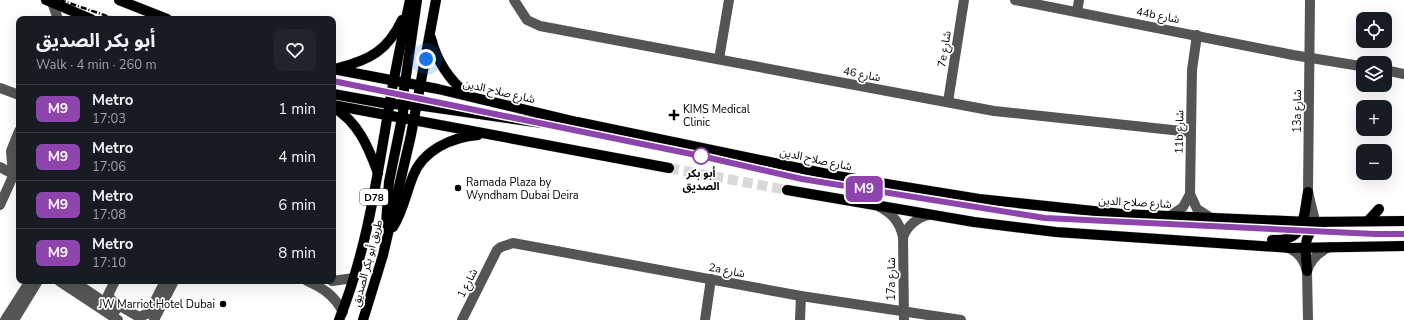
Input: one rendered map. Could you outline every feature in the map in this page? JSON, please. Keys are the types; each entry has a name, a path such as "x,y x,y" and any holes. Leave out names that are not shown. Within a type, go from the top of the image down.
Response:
{"main road":[{"path":"118,0 159,16"},
{"name":"طريق أبو بكر الصديق","path":"363,320 377,279 414,121 436,0"},
{"path":"49,1 79,16"},
{"path":"336,68 362,61 381,51 396,32 412,1"},
{"path":"387,238 389,182 402,118 412,1"},
{"name":"طريق أبو بكر الصديق","path":"341,316 354,278 366,234 378,175 393,80 412,1"},
{"path":"430,34 433,47 443,68 459,88 470,96"},
{"name":"شارع صلاح الدين","path":"336,69 470,96 577,122 836,176 931,192 1058,208 1170,216 1320,222 1404,221"},
{"path":"336,95 389,104 417,104 542,123 577,122"},
{"path":"336,106 669,168"},
{"path":"336,108 360,132 367,144 378,175"},
{"path":"387,238 401,213 414,174 427,156 447,142 460,138 486,134"},
{"path":"787,190 929,215 1049,231 1179,241 1306,248 1404,246"},
{"path":"1179,241 1198,236 1284,240 1294,236 1298,232 1302,221 1308,192"},
{"path":"1368,222 1379,209"},
{"path":"1308,271 1306,248 1309,233 1320,222"},
{"path":"1385,246 1404,239"}],"street":[{"name":"شارع 46","path":"514,0 530,23 540,26 1017,114 1191,132"},
{"path":"719,59 729,0"},
{"name":"7e شارع","path":"948,102 964,0"},
{"name":"44b شارع","path":"1015,0 1356,65"},
{"path":"1076,12 1079,0"},
{"name":"13a شارع","path":"1310,0 1308,192 1320,222"},
{"path":"49,1 56,16"},
{"name":"11b شارع","path":"1190,194 1194,34"},
{"path":"1392,71 1404,74"},
{"path":"0,88 16,94"},
{"path":"0,205 16,173 11,151 16,138"},
{"path":"0,167 16,173"},
{"path":"1170,216 1183,207 1190,194"},
{"path":"1190,194 1197,209 1211,218"},
{"name":"17a شارع","path":"878,206 885,210 898,222 903,237 904,316"},
{"path":"903,237 906,231 916,220 929,215"},
{"name":"2a شارع","path":"494,256 502,246 513,243 904,316 961,320"},
{"path":"1284,247 1290,248 1299,255 1308,271"},
{"path":"1308,320 1308,271 1310,264 1318,254 1330,247"},
{"name":"شارع 1","path":"462,320 494,256"},
{"path":"336,280 354,278"},
{"path":"706,320 707,279"},
{"path":"5,320 28,284"},
{"path":"14,320 36,284"},
{"path":"64,284 118,320"},
{"path":"77,284 131,320"},
{"path":"82,284 101,296 108,284"},
{"path":"102,301 109,284"},
{"path":"114,284 108,295 113,302 140,317 149,313 164,284"},
{"path":"154,320 172,284"},
{"path":"313,284 332,295 341,316"},
{"path":"802,320 806,297"}],"tunnel":[{"path":"669,168 787,190"}],"railway":[{"path":"60,0 107,16"},
{"path":"336,82 701,156 802,179 1045,218 1375,234 1404,234"}],"metro line":[{"name":"M9","path":"336,82 701,156 802,179 1045,218 1375,234 1404,234"}],"place":[{"name":"KIMS Medical Clinic","path":"674,115"},
{"name":"أبو بكر الصديق","path":"701,156"},
{"name":"Ramada Plaza by Wyndham Dubai Deira","path":"458,188"},
{"name":"JW Marriot Hotel Dubai","path":"223,304"}],"route":[{"path":"426,59 421,86 470,96 577,122 698,147 701,156"}]}
